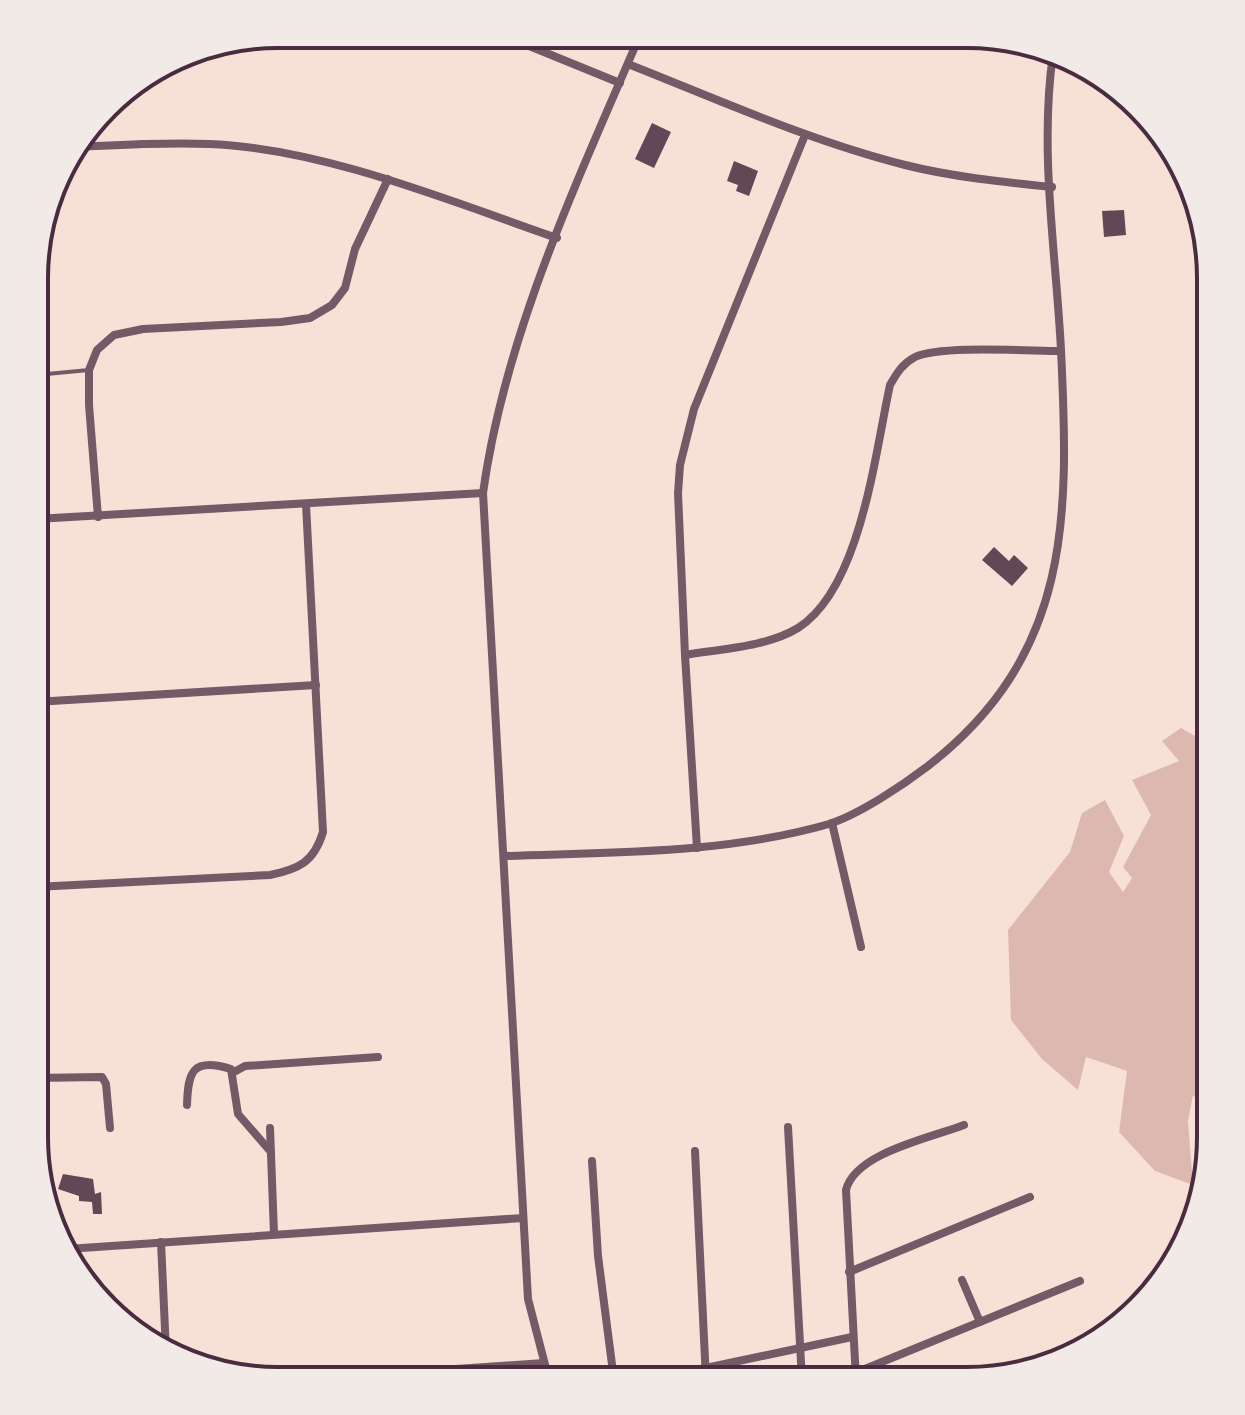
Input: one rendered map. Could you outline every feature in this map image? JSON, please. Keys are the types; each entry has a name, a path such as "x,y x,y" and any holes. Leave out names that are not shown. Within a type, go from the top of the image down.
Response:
{"street":[{"path":"534,48 620,83"},
{"path":"545,1367 528,1299 483,493 496,412 519,337 635,48"},
{"path":"628,64 805,135 905,165 976,179 1052,187"},
{"path":"505,856 697,848 832,823 908,782 967,735 1007,687 1034,635 1052,583 1062,525 1064,451 1061,351 1048,116 1052,64"},
{"path":"697,848 678,493 683,453 694,409 805,135"},
{"path":"90,147 210,143 330,164 388,179 557,238"},
{"path":"98,517 89,370 97,350 114,335 143,329 310,318 332,305 345,288 355,249 388,179"},
{"path":"685,655 770,639 798,628 819,609 839,578 853,543 890,385 900,367 917,356 938,353 1061,351"},
{"path":"48,519 483,493"},
{"path":"48,886 270,875 308,862 323,832 306,504"},
{"path":"48,701 316,685"},
{"path":"832,823 861,947"},
{"path":"234,1072 245,1066 378,1057"},
{"path":"187,1105 191,1070 221,1066 234,1072"},
{"path":"234,1072 238,1114 271,1152"},
{"path":"48,1078 102,1077 106,1084 110,1128"},
{"path":"854,1367 846,1190 849,1176 859,1165 964,1125"},
{"path":"788,1127 802,1367"},
{"path":"270,1128 274,1234"},
{"path":"695,1151 705,1367"},
{"path":"592,1161 598,1256 612,1367"},
{"path":"849,1272 1030,1197"},
{"path":"77,1248 523,1218"},
{"path":"161,1242 165,1337"},
{"path":"962,1280 980,1322"},
{"path":"878,1367 1080,1281"},
{"path":"710,1367 852,1337"},
{"path":"486,1367 544,1363"}],"lane":[{"path":"48,374 89,370"}],"shaded area":[{"path":"1181,728 1197,737 1197,1099 1193,1095 1188,1121 1192,1185 1155,1171 1119,1132 1127,1071 1086,1057 1078,1090 1042,1059 1011,1020 1008,930 1070,852 1082,813 1105,800 1124,836 1109,872 1123,892 1132,878 1123,867 1151,815 1132,780 1179,761 1162,741"}],"building":[{"path":"652,123 671,132 654,168 635,159"},
{"path":"734,161 758,171 749,196 736,191 738,185 727,181"},
{"path":"1124,210 1126,235 1104,237 1102,211"},
{"path":"994,547 1009,561 1014,555 1028,568 1012,586 982,560"},
{"path":"63,1174 93,1179 95,1194 101,1192 102,1214 93,1214 92,1202 79,1201 79,1196 58,1189"}]}
